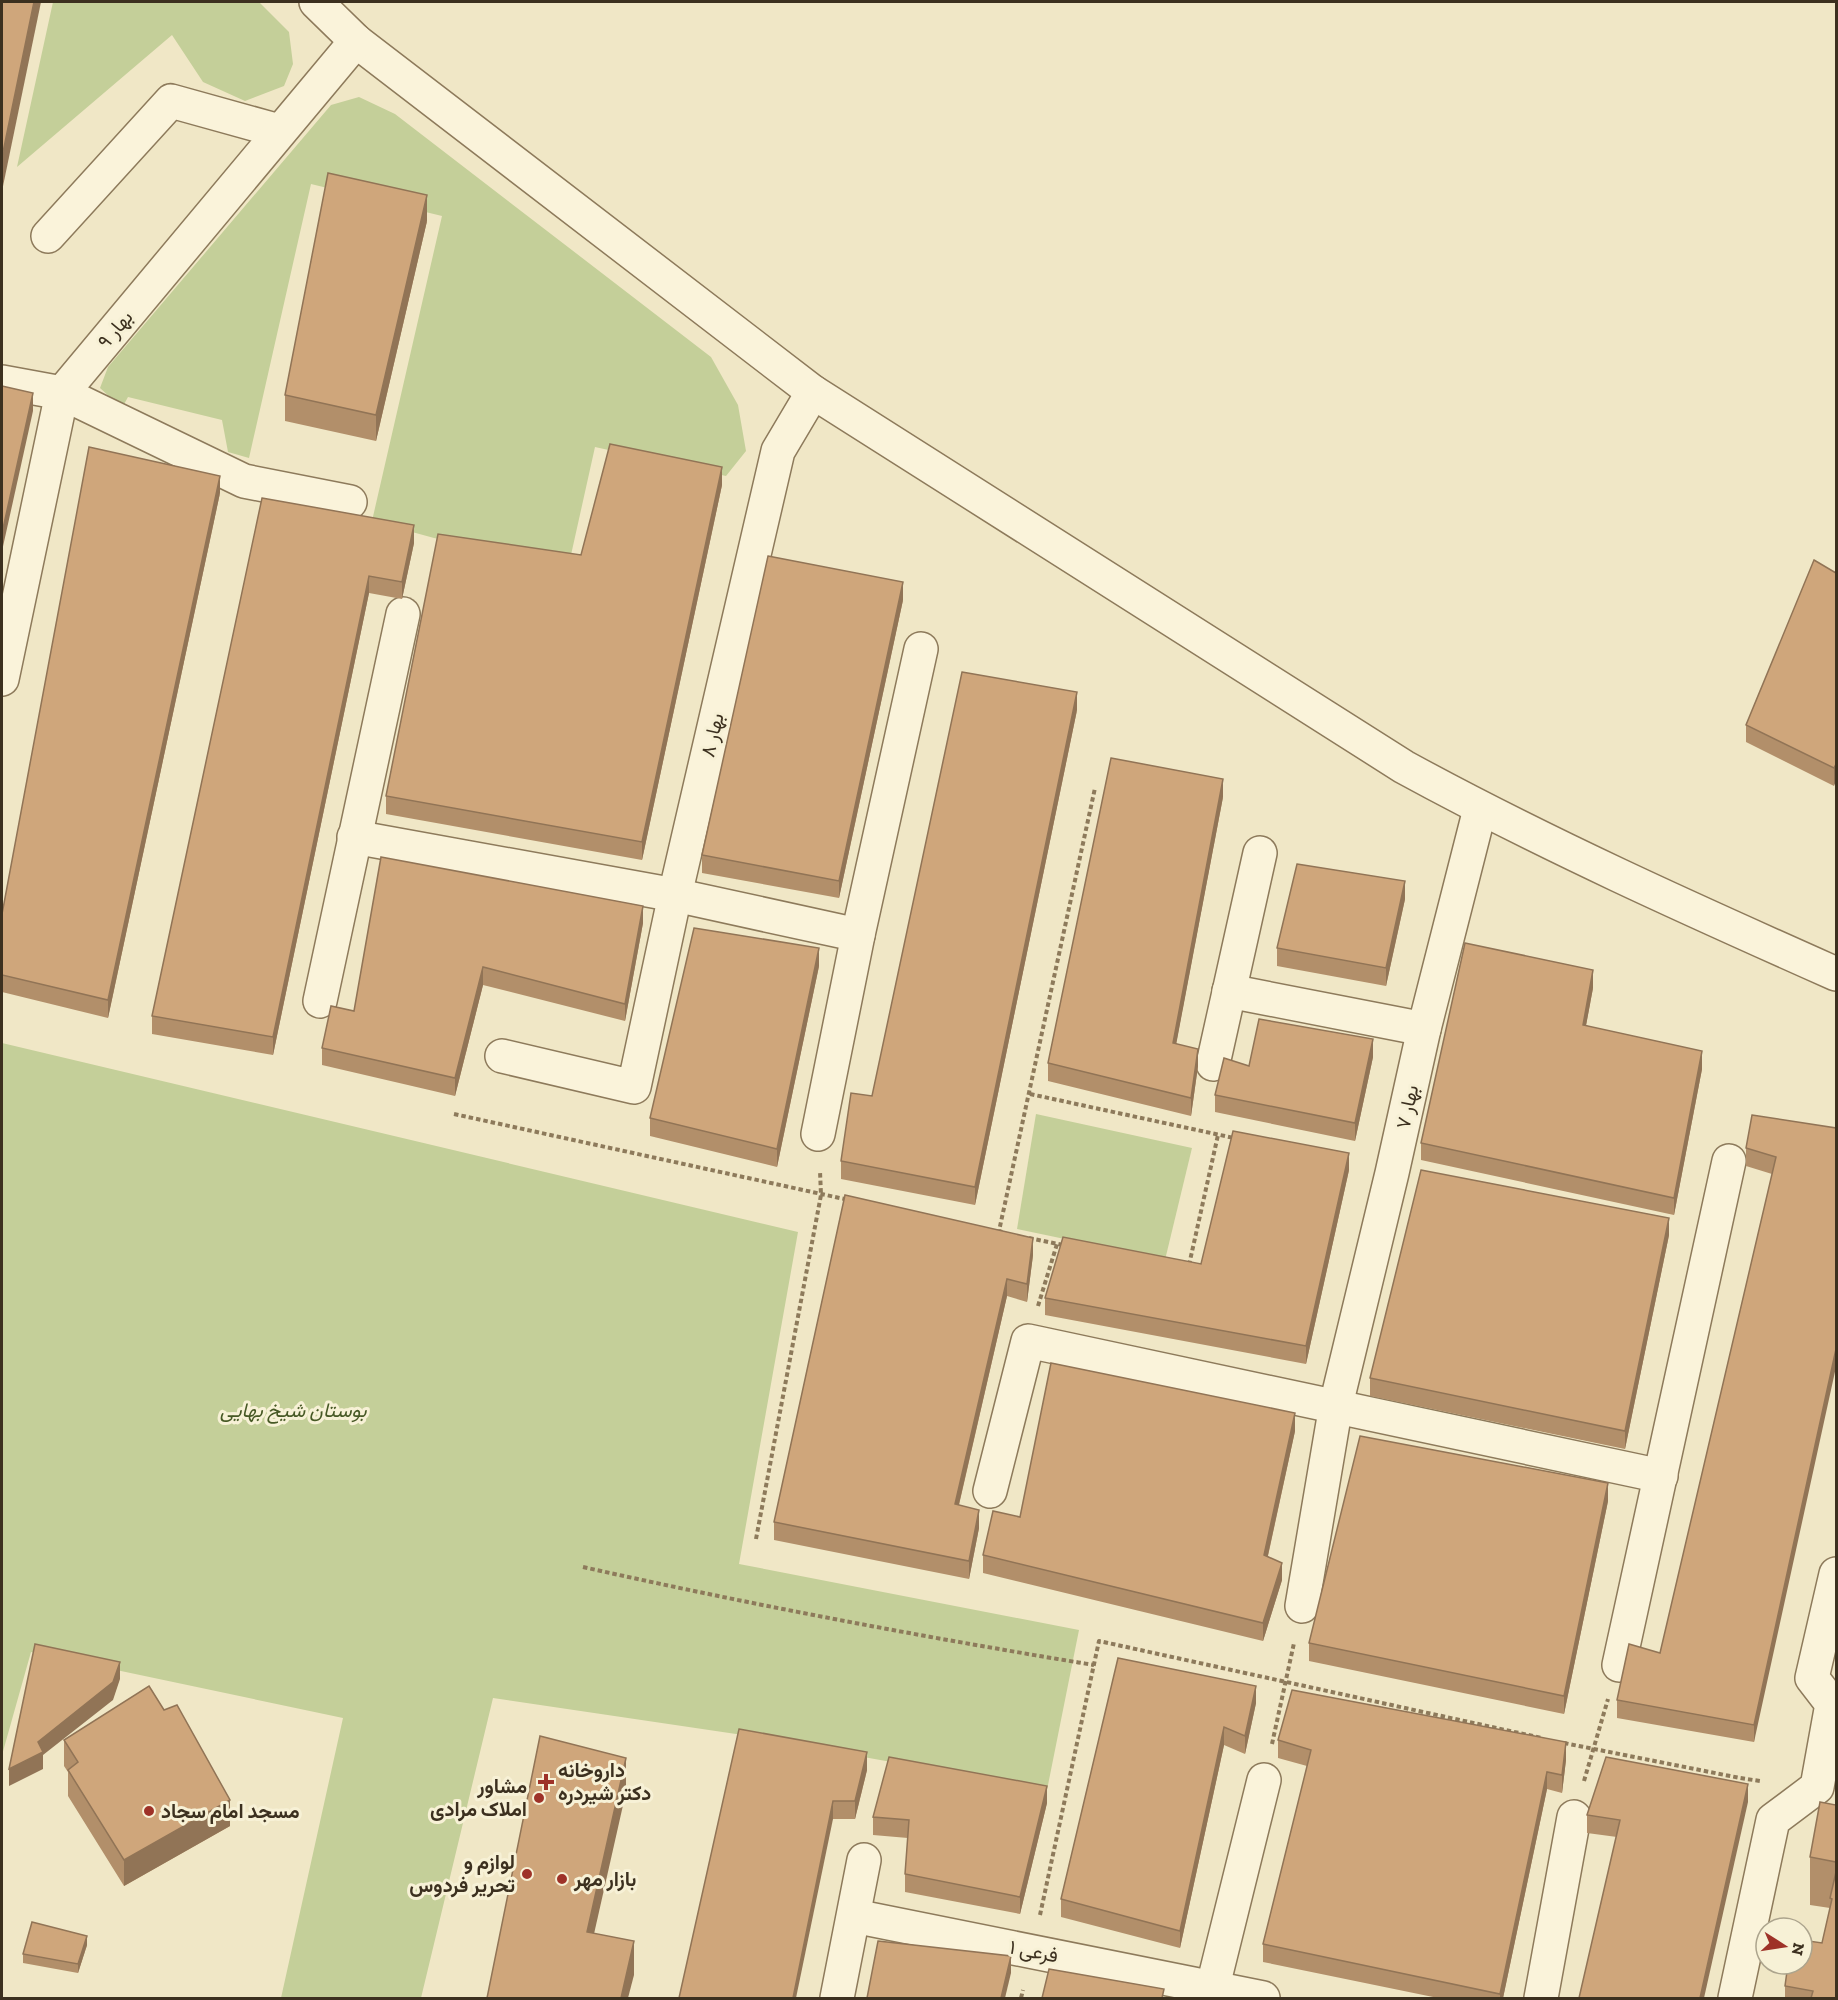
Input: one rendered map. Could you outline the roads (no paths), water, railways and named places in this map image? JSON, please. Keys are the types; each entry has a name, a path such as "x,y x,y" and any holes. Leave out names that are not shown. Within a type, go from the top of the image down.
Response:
{"street":[{"path":"316,2 356,41 813,392 1404,767 1480,809 1642,888 1836,974"},
{"name":"بهار ۹","path":"2,680 62,393 356,41"},
{"path":"48,236 171,101 279,131"},
{"path":"2,382 62,393 244,481 350,502"},
{"name":"بهار ۸","path":"502,1056 634,1087 675,895 778,451 813,392"},
{"path":"320,1001 403,614"},
{"path":"818,1134 858,935 921,649"},
{"name":"بهار ۷","path":"1302,1606 1336,1405 1424,1029 1480,809"},
{"path":"354,837 675,895 858,935"},
{"path":"1213,1064 1260,853"},
{"path":"1229,991 1424,1029"},
{"path":"1618,1665 1729,1161"},
{"path":"990,1491 1028,1341 1661,1476"},
{"path":"1734,1998 1773,1820 1827,1789 1832,1704 1812,1678 1836,1574"},
{"path":"1211,1993 1264,1780"},
{"path":"1541,1998 1574,1817"},
{"path":"837,1998 864,1860"},
{"name":"فرعی ۱","path":"854,1916 1032,1951 1211,1993 1263,1998"}],"place":[{"name":"داروخانه دکتر شیردره","path":"546,1782"},
{"name":"مشاور املاک مرادی","path":"539,1798"},
{"name":"مسجد امام سجاد","path":"149,1811"},
{"name":"لوازم و تحریر فردوس","path":"527,1874"},
{"name":"بازار مهر","path":"562,1879"}],"park label":[{"name":"بوستان شیخ بهایی","path":"293,1410"}]}
